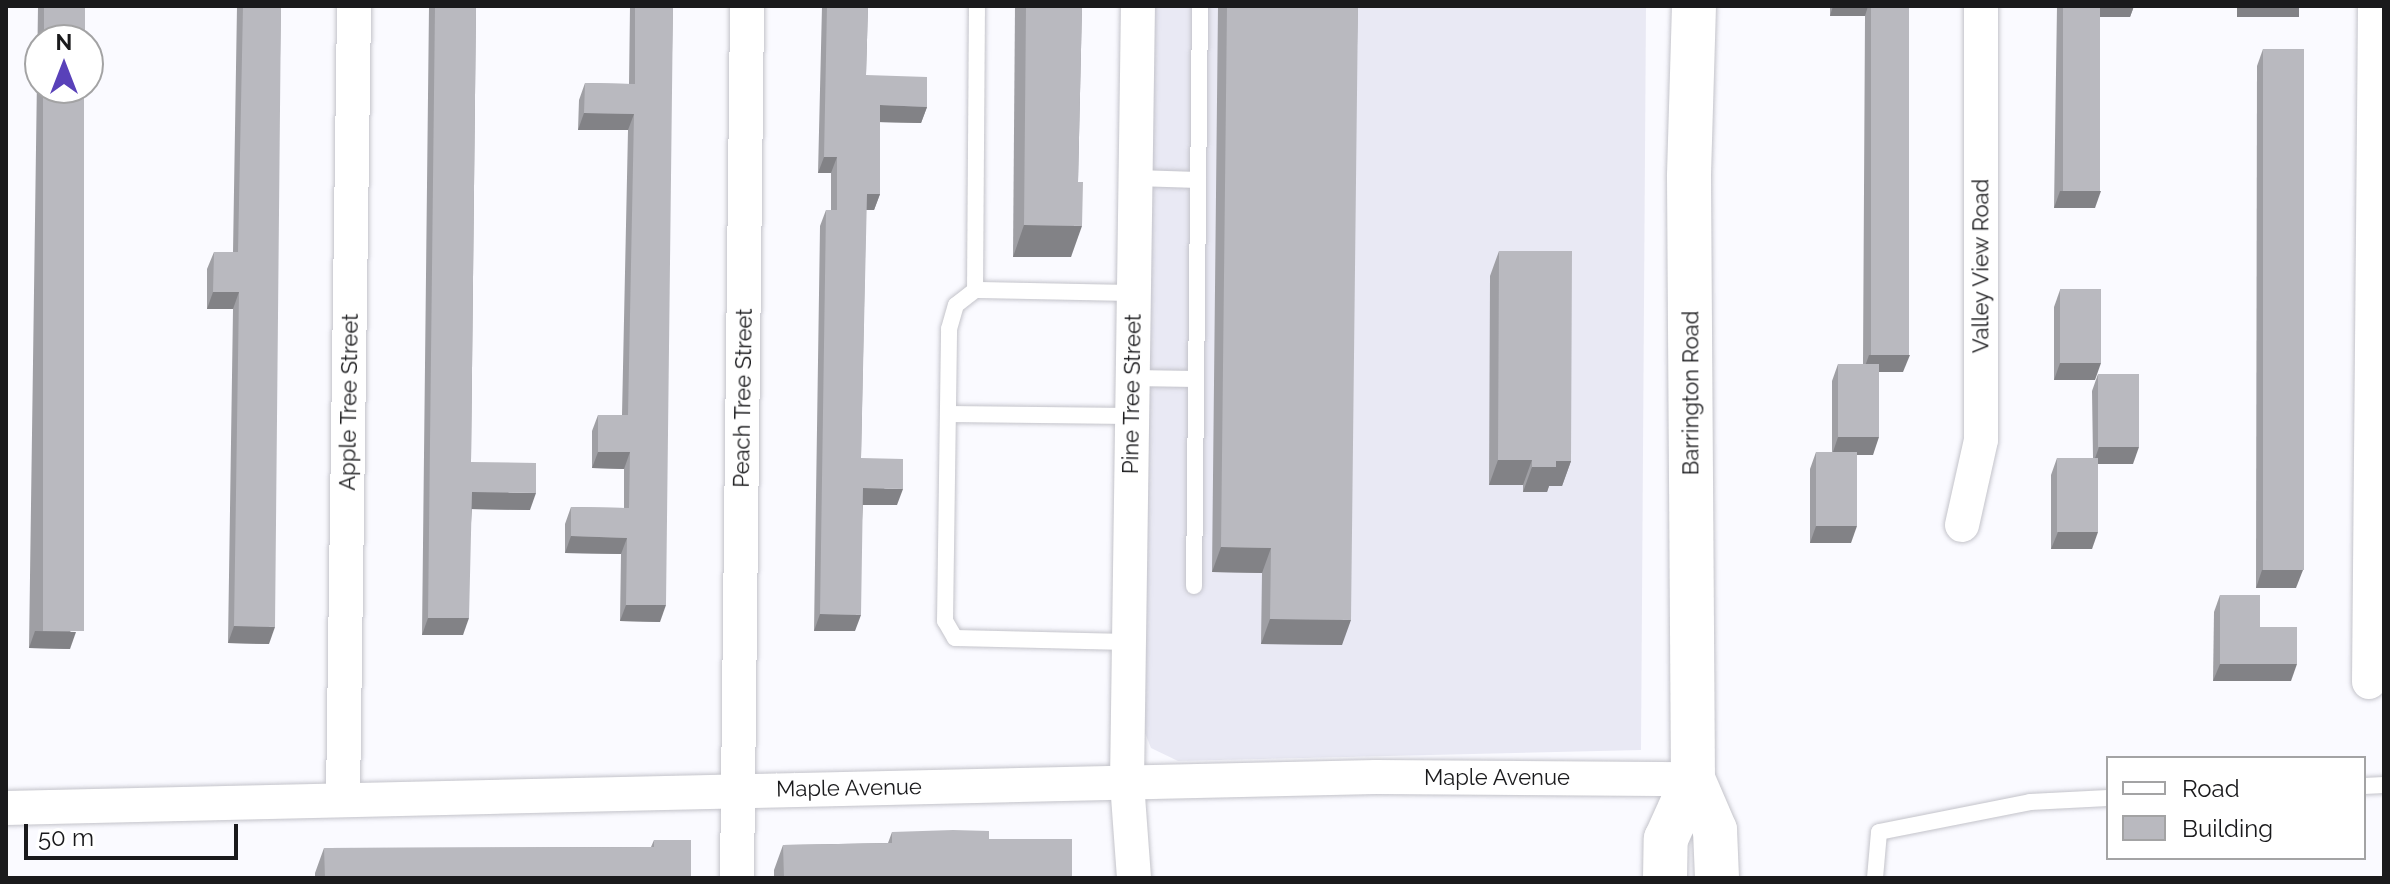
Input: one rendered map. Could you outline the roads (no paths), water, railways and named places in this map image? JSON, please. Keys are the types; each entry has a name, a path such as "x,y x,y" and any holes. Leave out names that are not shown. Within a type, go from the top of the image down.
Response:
{"main road":[{"name":"Barrington Road","path":"1694,6 1689,177 1693,779 1715,830 1717,878"},
{"name":"Barrington Road","path":"1665,878 1666,839 1693,779"}],"street":[{"name":"Apple Tree Street","path":"343,797 354,6"},
{"name":"Peach Tree Street","path":"737,878 747,6"},
{"name":"Pine Tree Street","path":"1134,878 1127,782 1138,6"},
{"name":"Valley View Road","path":"1962,525 1981,440 1981,6"},
{"path":"2369,682 2378,501 2375,6"},
{"name":"Maple Avenue","path":"6,808 343,797 1127,782 1693,779"}],"lane":[{"path":"975,290 977,6"},
{"path":"1194,586 1200,6"},
{"path":"1136,178 1198,180"},
{"path":"1128,642 955,638 945,621 949,329 956,305 975,290 1135,293"},
{"path":"1132,378 1196,379"},
{"path":"948,414 1130,416"},
{"path":"1875,878 1879,832 2030,802 2106,798"}]}
